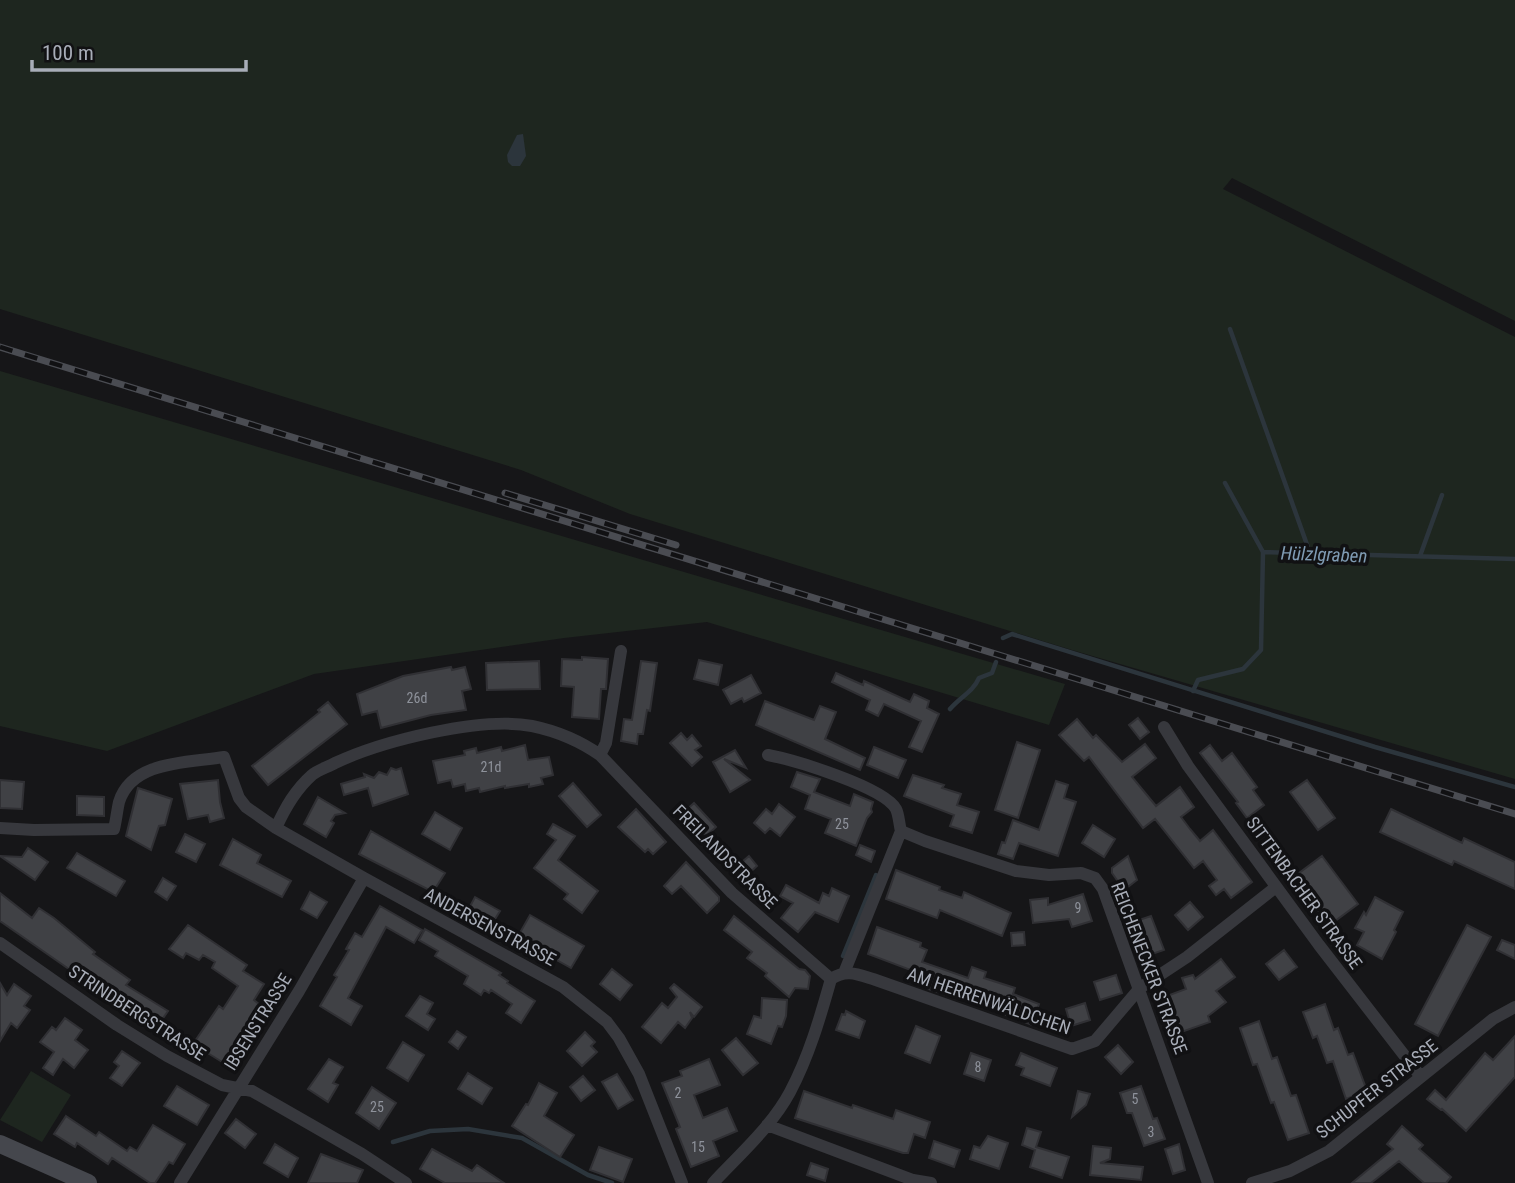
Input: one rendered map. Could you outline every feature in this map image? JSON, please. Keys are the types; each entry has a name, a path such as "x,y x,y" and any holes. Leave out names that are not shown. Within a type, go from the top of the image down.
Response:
{"main road":[{"path":"0,1144 88,1183"}],"street":[{"path":"600,755 606,743 621,651"},
{"name":"FREILANDSTRASSE","path":"276,828 289,801 313,774 352,755 434,732 479,725 531,726 580,741 600,755 732,893 831,979"},
{"name":"SITTENBACHER STRASSE","path":"1164,727 1188,766 1276,887 1421,1077"},
{"path":"713,1183 767,1125 790,1094 817,1034 831,979 844,973 901,831 896,810 882,794 795,760 768,755"},
{"name":"ANDERSENSTRASSE","path":"0,828 114,829 120,800 135,778 156,767 225,757 239,798 246,807 276,828 564,987 607,1022 639,1074 682,1183"},
{"name":"REICHENECKER STRASSE","path":"901,831 1016,871 1049,875 1082,873 1095,878 1103,889 1140,988 1208,1183"},
{"name":"IBSENSTRASSE","path":"180,1183 237,1087 299,991 364,878"},
{"name":"AM HERRENWÄLDCHEN","path":"844,973 850,972 873,979 1072,1049 1095,1041 1140,988 1187,957 1276,887"},
{"name":"STRINDBERGSTRASSE","path":"0,943 117,1025 167,1056 222,1085 252,1091 264,1097 406,1183"},
{"name":"SCHUPFER STRASSE","path":"1252,1183 1290,1171 1329,1150 1493,1019 1515,1007"},
{"path":"767,1125 913,1180 931,1183"}],"shaded area":[{"path":"0,0 1515,0 1515,321 1232,178 1223,189 1515,337 1515,779 1072,650 630,514 521,470 0,309"},
{"path":"523,134 526,156 520,166 512,166 507,155 517,135"},
{"path":"0,371 1065,684 1049,725 707,622 564,638 314,674 107,751 0,726"},
{"path":"31,1071 71,1095 42,1142 0,1120"}],"building":[{"path":"582,657 608,659 606,689 601,689 599,719 572,717 574,687 561,686 562,659 582,660"},
{"path":"699,660 722,665 718,685 694,679"},
{"path":"539,661 540,689 487,690 486,663"},
{"path":"641,661 657,663 650,711 647,710 643,734 638,734 637,744 621,741 624,719 632,720"},
{"path":"451,667 452,670 465,667 471,689 462,691 466,710 431,715 381,728 377,711 362,715 357,694 403,676"},
{"path":"836,673 863,685 864,681 910,702 914,694 929,701 927,708 939,714 922,752 909,747 921,721 884,704 878,716 866,710 870,700 832,682"},
{"path":"751,675 761,693 744,702 742,698 731,704 723,690"},
{"path":"765,701 814,720 820,706 836,712 825,739 865,758 860,770 756,725"},
{"path":"328,702 347,724 268,785 252,766 320,712 318,710"},
{"path":"1138,718 1149,732 1140,739 1129,725"},
{"path":"1077,719 1093,738 1096,735 1122,762 1145,744 1156,758 1132,777 1156,806 1180,787 1194,807 1181,817 1190,829 1200,841 1213,830 1252,882 1231,898 1224,889 1216,895 1209,886 1217,880 1203,861 1194,868 1155,819 1143,828 1089,757 1084,761 1059,735"},
{"path":"681,733 687,740 692,735 701,746 695,750 702,757 692,766 670,743"},
{"path":"1017,742 1040,750 1018,818 995,810"},
{"path":"525,745 528,760 549,757 553,775 541,778 543,784 529,787 529,784 505,786 480,792 479,788 466,791 465,784 453,787 451,780 438,783 433,761 465,755 464,751 476,748 477,753 501,747 502,751"},
{"path":"1210,745 1222,761 1232,753 1257,787 1253,790 1264,805 1247,818 1200,753"},
{"path":"874,747 906,760 898,778 867,765"},
{"path":"735,750 746,768 724,759 750,780 730,792 713,762"},
{"path":"391,768 401,768 408,794 373,806 368,788 344,795 341,784 365,777 364,774 374,778 379,772 387,775"},
{"path":"797,772 820,779 814,792 850,806 854,794 873,802 872,812 856,846 825,833 831,819 805,809 810,795 791,787"},
{"path":"913,775 944,785 942,788 961,794 957,805 979,812 972,833 950,826 954,815 904,796"},
{"path":"0,780 24,782 22,809 0,808"},
{"path":"218,780 224,818 210,822 208,815 188,819 180,784"},
{"path":"1307,780 1335,818 1318,830 1290,792"},
{"path":"1056,781 1068,785 1064,798 1076,802 1058,856 1019,843 1013,859 998,854 1013,820 1039,830"},
{"path":"573,783 601,815 587,827 559,796"},
{"path":"138,788 172,799 165,825 159,826 151,850 126,836"},
{"path":"77,796 104,797 104,816 77,815"},
{"path":"318,797 345,813 335,815 331,821 334,823 326,837 304,824"},
{"path":"694,803 716,827 706,836 684,812"},
{"path":"779,804 795,817 780,836 770,828 765,833 754,823 766,809 772,814"},
{"path":"636,809 666,842 653,854 648,849 645,852 618,827"},
{"path":"1391,809 1462,843 1464,838 1515,862 1515,889 1454,861 1452,865 1380,832"},
{"path":"435,812 462,828 450,850 422,834"},
{"path":"553,824 575,836 558,860 598,891 582,913 564,899 568,894 534,868 556,840 547,834"},
{"path":"1093,825 1115,839 1104,857 1082,843"},
{"path":"371,831 445,873 433,892 359,854"},
{"path":"185,834 205,844 196,862 176,852"},
{"path":"233,839 261,855 257,863 291,881 282,897 220,865"},
{"path":"860,845 875,851 871,862 856,855"},
{"path":"28,848 48,862 35,880 0,856 22,857"},
{"path":"77,853 125,881 116,896 67,868"},
{"path":"749,856 757,866 745,877 736,867"},
{"path":"1128,856 1137,880 1124,890 1112,873 1112,868"},
{"path":"1322,856 1358,904 1327,927 1291,879"},
{"path":"686,862 719,897 719,901 707,913 681,886 672,894 664,886"},
{"path":"896,870 940,887 939,890 962,898 964,892 1011,913 1002,936 940,910 937,918 886,899"},
{"path":"163,878 176,886 167,900 155,892"},
{"path":"786,885 819,903 823,893 829,896 832,888 849,896 838,922 815,912 798,932 781,918 793,903 780,896"},
{"path":"310,892 327,902 317,918 301,909"},
{"path":"0,893 32,918 39,908 54,918 95,952 93,954 130,980 126,985 168,1011 155,1030 0,921"},
{"path":"1083,894 1092,921 1072,927 1069,919 1033,923 1030,900 1048,898 1048,905"},
{"path":"475,897 500,911 490,927 466,914"},
{"path":"1375,897 1403,912 1382,959 1357,945 1364,932 1355,928 1364,912 1366,915"},
{"path":"1190,902 1203,917 1188,930 1175,915"},
{"path":"380,906 422,930 414,943 386,927 348,998 362,1006 351,1025 320,1006 337,977 334,975 349,950 346,949 355,933 362,937"},
{"path":"530,915 584,946 571,968 517,938"},
{"path":"734,916 799,969 805,970 810,976 808,989 795,988 789,997 765,976 767,973 747,958 752,952 724,930"},
{"path":"1151,916 1164,950 1146,956 1133,922"},
{"path":"188,925 247,965 243,971 264,984 254,1000 260,1005 238,1039 242,1041 227,1065 193,1044 219,1006 223,1009 238,986 212,968 215,962 203,955 199,960 186,953 183,958 169,949"},
{"path":"1467,925 1491,937 1438,1036 1415,1024"},
{"path":"877,927 921,943 920,947 927,950 922,962 968,978 972,967 986,972 984,978 1015,988 1013,994 1039,1004 1032,1025 978,1004 979,1000 948,989 946,995 928,989 932,978 868,954"},
{"path":"425,929 501,973 499,975 508,981 507,983 535,1001 521,1023 506,1013 512,1004 491,990 489,993 484,990 481,995 464,984 468,976 435,956 438,951 419,940"},
{"path":"1024,932 1025,945 1012,946 1011,933"},
{"path":"1502,940 1515,945 1515,959 1497,950"},
{"path":"1284,950 1297,967 1279,980 1266,964"},
{"path":"1221,959 1235,977 1216,991 1226,1002 1208,1016 1210,1022 1181,1032 1186,1046 1174,1050 1156,1000 1186,989 1182,978 1193,975 1195,979"},
{"path":"612,969 632,985 620,1000 600,984"},
{"path":"1116,975 1122,993 1100,1000 1094,982"},
{"path":"0,983 7,995 14,984 31,996 24,1006 30,1010 17,1028 11,1023 0,1041"},
{"path":"674,984 702,1007 694,1017 690,1012 692,1018 685,1028 678,1022 661,1043 642,1027 662,1003 668,1008 677,997 670,988"},
{"path":"420,996 433,1003 427,1014 435,1019 428,1030 406,1016"},
{"path":"762,998 787,1000 782,1027 778,1026 771,1044 747,1034 754,1016 761,1018"},
{"path":"1085,1003 1090,1020 1071,1026 1066,1009"},
{"path":"1325,1004 1334,1030 1338,1028 1348,1055 1353,1053 1367,1091 1346,1099 1333,1061 1327,1063 1317,1036 1313,1038 1303,1012"},
{"path":"846,1011 865,1021 859,1038 836,1030 842,1014 845,1015"},
{"path":"65,1018 82,1030 75,1040 88,1050 74,1068 63,1059 53,1075 43,1068 54,1052 40,1042 52,1027 56,1030"},
{"path":"1259,1021 1272,1059 1277,1057 1291,1096 1296,1095 1309,1133 1288,1140 1257,1064 1253,1065 1240,1028"},
{"path":"916,1026 940,1036 930,1063 905,1053"},
{"path":"457,1031 466,1037 458,1049 449,1042"},
{"path":"585,1032 595,1042 591,1046 597,1052 582,1066 567,1051"},
{"path":"1515,1036 1515,1077 1466,1131 1427,1099 1435,1090 1446,1100 1485,1053 1493,1060"},
{"path":"736,1038 758,1063 743,1075 722,1050"},
{"path":"403,1042 424,1055 408,1081 387,1068"},
{"path":"1118,1045 1133,1062 1121,1074 1105,1057"},
{"path":"122,1051 140,1063 122,1086 110,1078 119,1066 114,1062"},
{"path":"971,1053 991,1060 984,1081 964,1074"},
{"path":"1021,1053 1057,1068 1050,1086 1021,1075 1024,1068 1016,1065"},
{"path":"329,1059 343,1067 333,1083 338,1085 328,1102 308,1089"},
{"path":"709,1059 720,1085 694,1095 703,1118 727,1108 737,1131 713,1141 719,1156 691,1167 676,1129 680,1127 662,1083 682,1076 680,1071"},
{"path":"468,1073 492,1088 482,1104 458,1089"},
{"path":"617,1074 633,1100 618,1109 602,1082"},
{"path":"583,1076 595,1090 581,1101 570,1087"},
{"path":"539,1083 557,1093 544,1116 574,1135 560,1157 512,1126 526,1104 528,1105"},
{"path":"177,1086 209,1105 197,1125 164,1106"},
{"path":"1141,1086 1153,1119 1157,1118 1165,1139 1144,1146 1132,1113 1127,1113 1120,1093"},
{"path":"372,1087 396,1103 379,1129 356,1113"},
{"path":"804,1091 893,1119 896,1110 930,1122 925,1138 914,1134 908,1153 903,1153 795,1118"},
{"path":"1078,1091 1090,1094 1086,1105 1072,1117"},
{"path":"66,1116 96,1136 99,1132 127,1151 130,1147 137,1151 153,1125 185,1144 173,1164 169,1162 155,1183 150,1183 112,1158 108,1164 77,1143 75,1147 54,1134"},
{"path":"236,1119 256,1134 245,1148 225,1133"},
{"path":"1402,1126 1423,1145 1419,1149 1451,1177 1446,1183 1424,1183 1399,1161 1371,1183 1352,1183 1393,1149 1387,1144"},
{"path":"1027,1128 1041,1132 1036,1147 1069,1157 1062,1178 1030,1167 1035,1150 1022,1145"},
{"path":"988,1136 1008,1143 999,1169 970,1159 974,1146 980,1148"},
{"path":"934,1141 960,1150 954,1167 929,1158"},
{"path":"275,1144 298,1158 288,1177 264,1163"},
{"path":"1179,1144 1185,1170 1173,1174 1165,1149"},
{"path":"1093,1146 1111,1148 1110,1159 1100,1163 1143,1167 1141,1180 1090,1175"},
{"path":"599,1147 632,1159 623,1182 590,1170"},
{"path":"432,1149 472,1171 477,1165 504,1183 445,1183 420,1169"},
{"path":"321,1154 363,1170 357,1183 308,1183"},
{"path":"811,1163 828,1169 825,1181 807,1175"}],"waterway":[{"path":"1230,329 1310,553"},
{"path":"1225,483 1263,552"},
{"path":"1420,556 1442,495"},
{"name":"Hülzlgraben","path":"1193,691 1198,680 1243,669 1261,650 1263,552 1515,559"},
{"path":"1003,638 1012,634 1375,747 1515,787"},
{"name":"Hülzlgraben","path":"950,709 979,678 992,673 996,662"},
{"name":"Hülzlgraben","path":"843,956 876,875"},
{"name":"Hülzlgraben","path":"393,1142 430,1131 468,1129 522,1138 588,1175 612,1183"}],"railway":[{"path":"0,347 1515,814"},
{"path":"505,493 676,545"}]}
